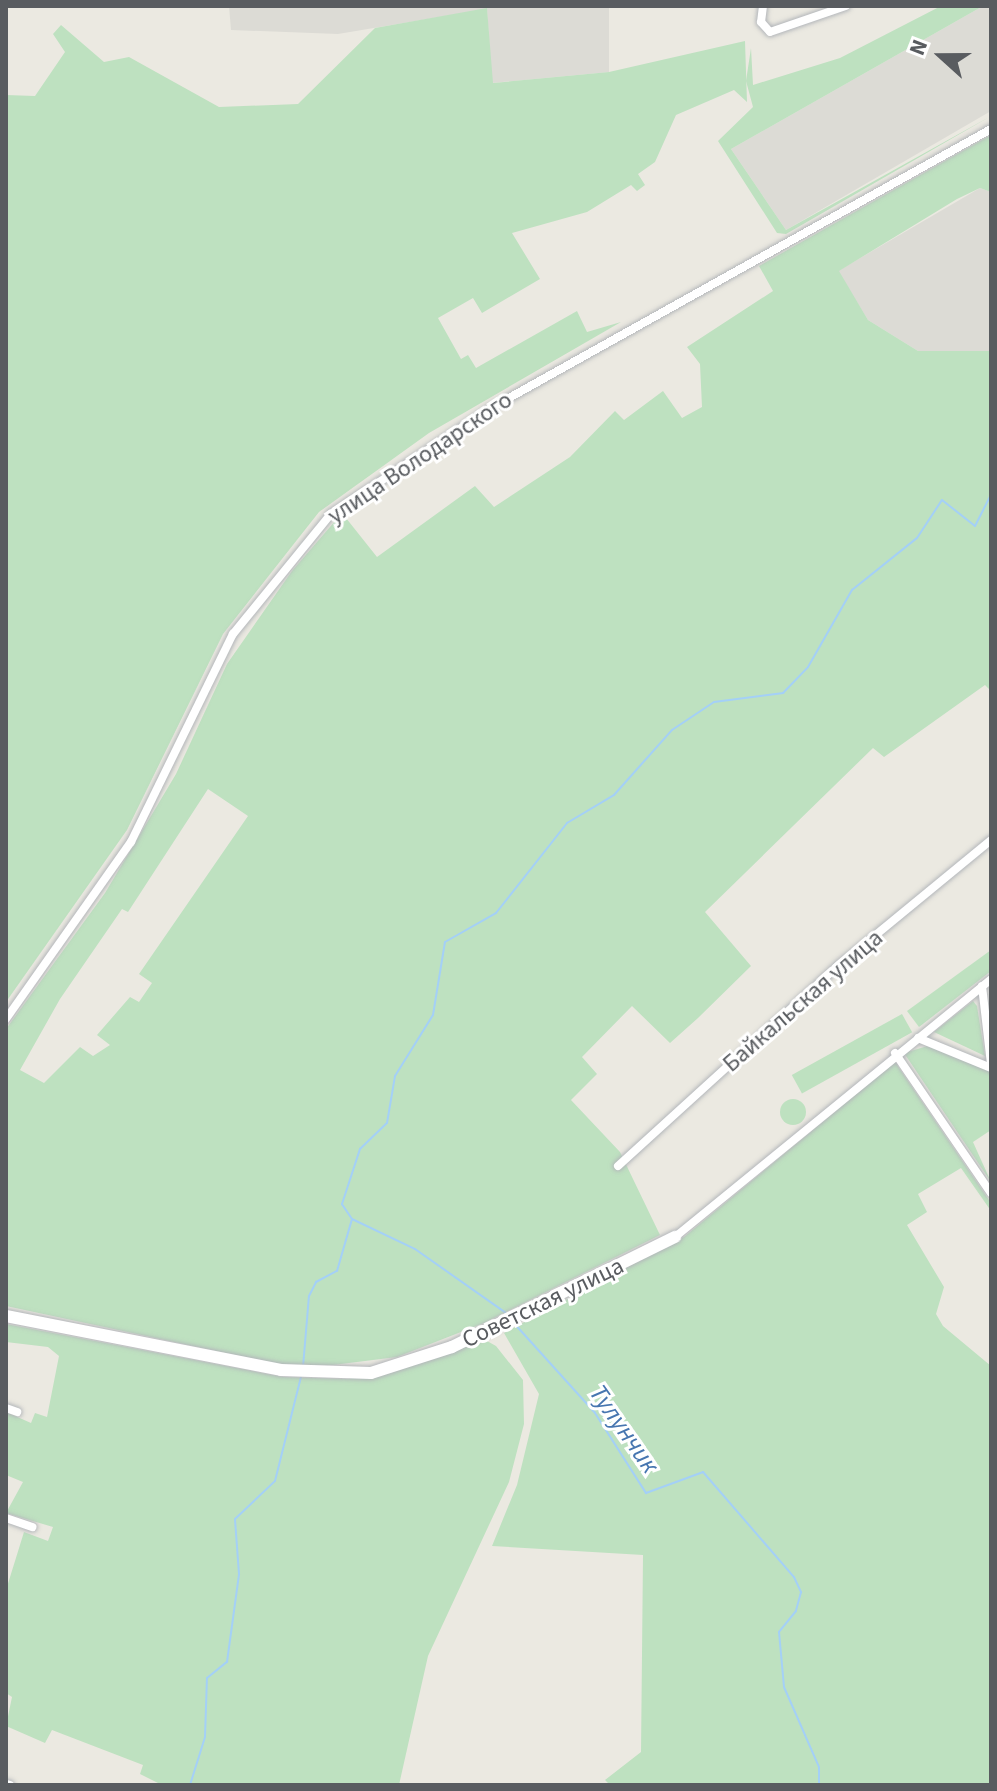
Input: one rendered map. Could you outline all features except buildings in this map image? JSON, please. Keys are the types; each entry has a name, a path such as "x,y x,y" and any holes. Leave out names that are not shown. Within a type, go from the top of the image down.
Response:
{"street":[{"path":"763,6 761,22 770,32 846,6"},
{"name":"улица Володарского","path":"6,1019 131,842 233,634 331,514 491,408 991,129"},
{"name":"Байкальская улица","path":"618,1166 839,965 991,840"},
{"name":"Советская улица","path":"6,1316 281,1370 371,1373 452,1347 675,1237 895,1053 991,979"},
{"path":"918,1038 991,1066 982,986"},
{"path":"895,1053 991,1193"},
{"path":"6,1408 17,1412"},
{"path":"6,1518 32,1527"}],"shaded area":[{"path":"229,6 609,6 609,72 492,83 487,9 338,34 231,30"},
{"path":"983,6 991,6 991,111 786,230 731,149"},
{"path":"980,188 991,192 991,351 918,351 868,320 838,271"}],"green space":[{"path":"941,6 983,6 731,149 786,230 991,116 786,234 777,233 718,141 753,107 746,81 751,48 753,85 840,58"},
{"path":"487,8 493,83 609,72 745,41 747,102 734,90 676,115 655,162 638,174 645,185 637,191 631,185 587,212 512,233 540,279 482,313 473,298 438,318 461,359 468,355 476,368 577,311 587,332 621,322 429,433 319,512 223,634 127,830 6,1002 6,95 35,96 65,52 53,34 61,25 104,62 129,57 219,107 298,104 375,28"},
{"path":"991,135 991,192 980,188 957,199 839,271 868,320 918,351 991,351 991,691 985,685 884,757 873,748 705,912 751,966 698,1018 670,1043 632,1006 582,1057 597,1074 571,1100 620,1152 660,1235 484,1323 397,1357 333,1365 282,1365 6,1306 6,1029 105,893 176,774 227,664 292,571 342,513 377,557 475,486 494,507 570,457 615,411 624,420 663,391 682,418 702,407 700,364 687,347 773,291 759,266","holes":["208,789 248,816 139,974 152,983 139,1002 130,997 97,1035 110,1045 93,1056 80,1047 44,1083 20,1070 60,999 122,909 128,912"]},
{"path":"991,950 991,971 919,1027 907,1011"},
{"path":"973,1001 977,1006 985,1056 934,1032"},
{"path":"902,1014 912,1032 802,1093 792,1075"},
{"path":"931,1045 991,1072 991,1130 973,1142 991,1182 904,1053"},
{"path":"895,1062 991,1203 991,1211 961,1168 918,1194 927,1212 907,1225 944,1287 936,1314 943,1326 991,1366 991,1785 610,1785 605,1780 641,1752 643,1555 492,1546 517,1485 539,1394 504,1333 684,1237"},
{"path":"793,1099 802,1103 806,1112 802,1121 793,1125 784,1121 780,1112 784,1103"},
{"path":"6,1324 283,1377 347,1379 487,1341 496,1346 523,1380 524,1424 509,1482 428,1656 399,1785 162,1785 140,1774 143,1765 52,1730 45,1743 6,1726 12,1697 6,1693 6,1590 24,1532 48,1541 53,1527 6,1513 23,1482 6,1475 6,1412 31,1423 35,1413 47,1417 59,1356 48,1347 6,1342"}],"waterway":[{"path":"303,1367 309,1296 316,1282 337,1271 352,1219 342,1204 360,1149 387,1123 395,1076 433,1015 445,942 496,913 567,823 614,795 672,730 714,702 783,693 808,667 852,590 917,538 942,500 975,526 991,495"},
{"name":"Тулунчик","path":"352,1219 415,1249 506,1313"},
{"name":"Тулунчик","path":"512,1321 595,1413 646,1493 703,1472 794,1577 801,1592 796,1611 779,1632 784,1687 819,1767 819,1785"},
{"path":"190,1785 205,1737 207,1678 227,1662 239,1574 235,1519 275,1481 301,1377"}]}
